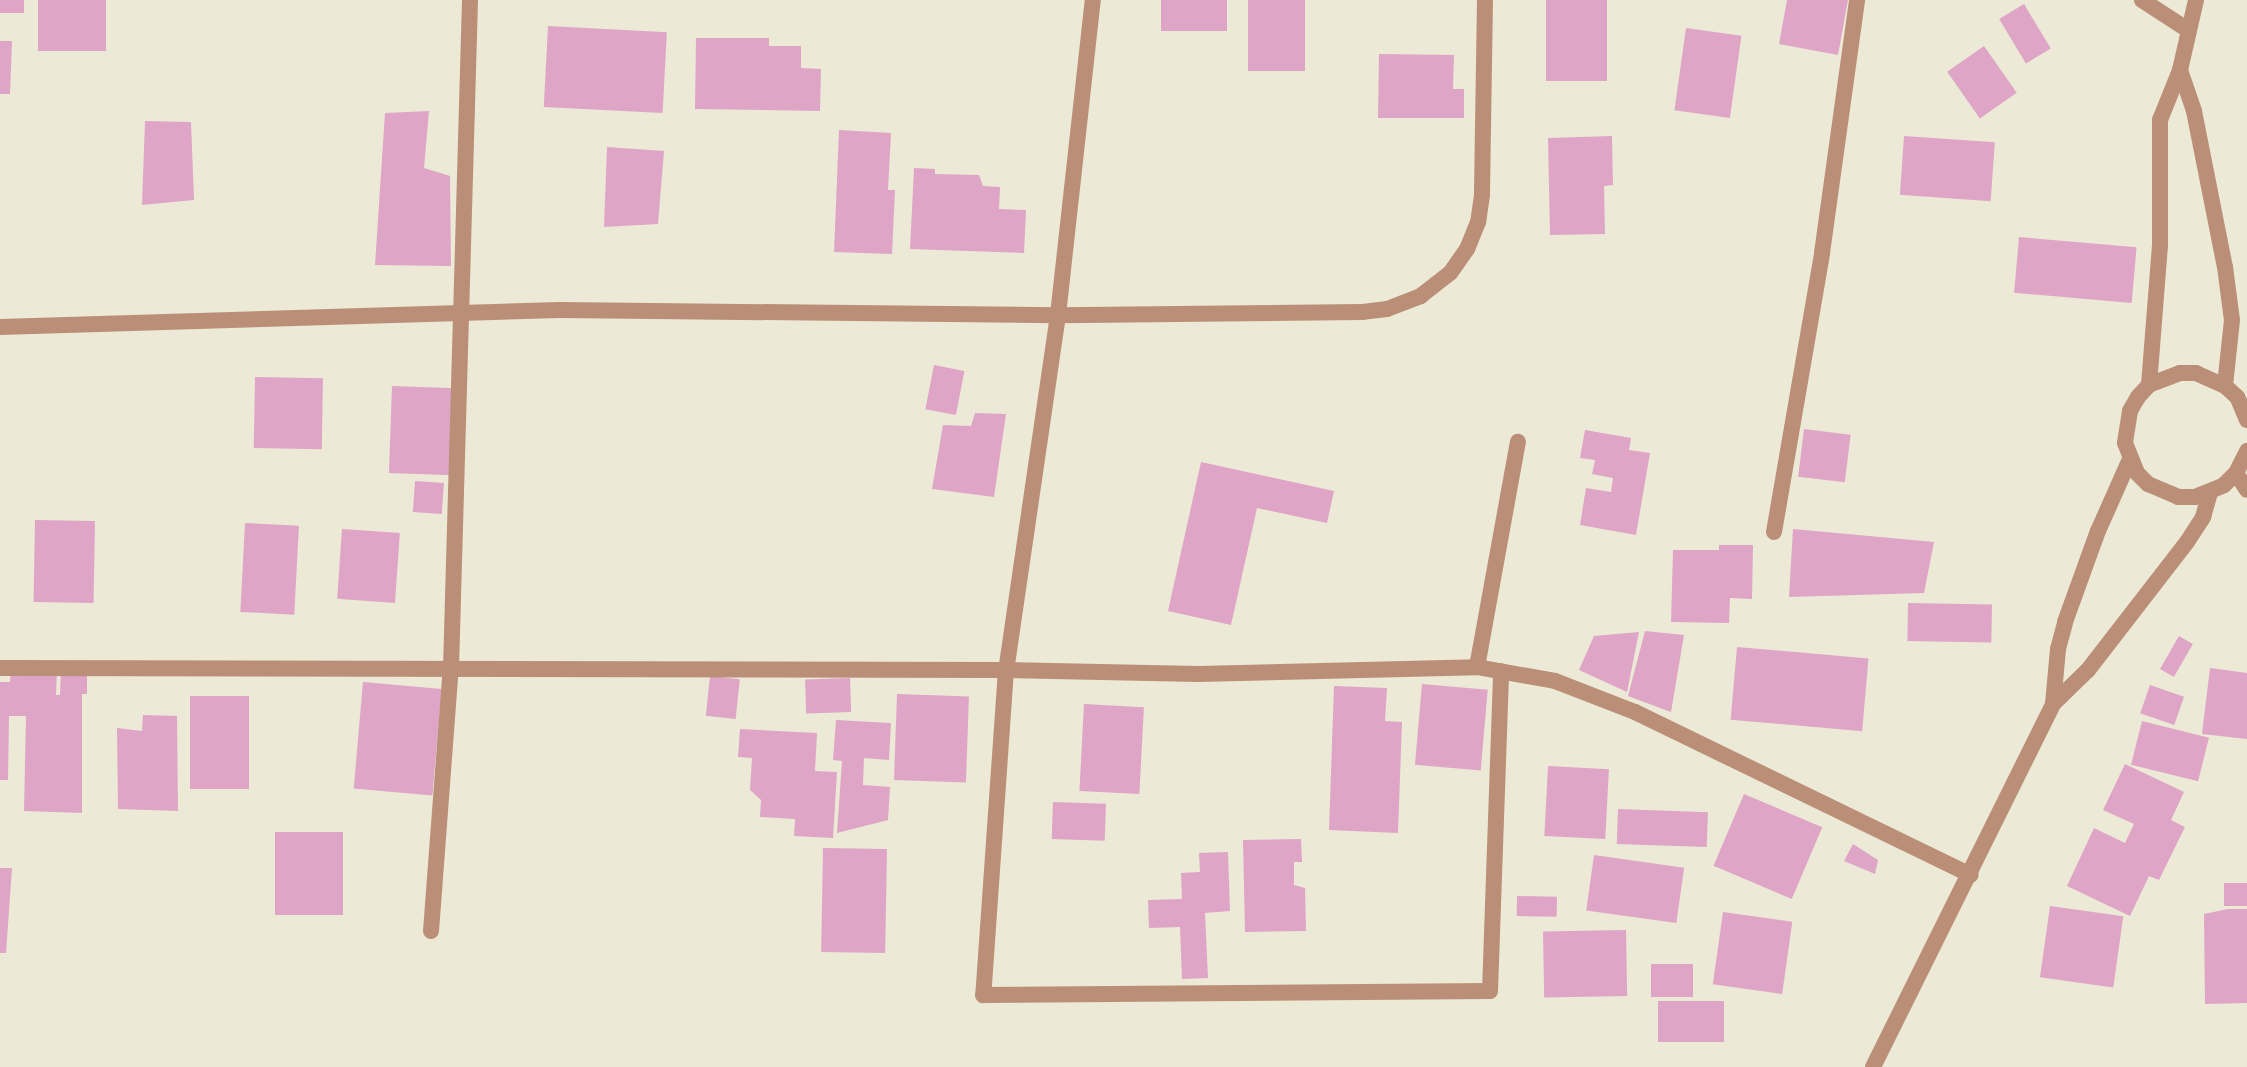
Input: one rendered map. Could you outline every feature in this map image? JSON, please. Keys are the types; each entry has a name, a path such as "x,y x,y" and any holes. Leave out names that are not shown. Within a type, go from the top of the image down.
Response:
{"street":[{"path":"431,931 451,668 470,0"},
{"path":"1093,0 1058,315 1006,670 983,995 1490,991 1501,671"},
{"path":"0,327 575,310 1058,315 1363,312 1387,309 1421,296 1450,273 1467,249 1478,222 1482,195 1485,0"},
{"path":"1774,532 1822,253 1857,0"},
{"path":"2142,0 2188,30"},
{"path":"2149,385 2160,246 2160,120 2180,70 2196,0"},
{"path":"2180,70 2194,111 2225,267 2232,320 2225,386"},
{"path":"2247,420 2237,397 2225,386 2196,373 2164,377 2149,385 2138,397 2128,419 2125,443 2130,459 2148,484 2178,497 2210,493 2236,473 2247,451"},
{"path":"1477,667 1518,442"},
{"path":"2053,704 2058,649 2065,622 2098,531 2130,459"},
{"path":"2236,473 2247,490"},
{"path":"1873,1067 2053,704 2088,670 2187,542 2203,517 2210,493"},
{"path":"0,668 1006,670 1198,674 1477,667 1555,681 1635,712 1970,875"}],"building":[{"path":"0,0 24,0 24,13 0,13"},
{"path":"38,0 106,0 106,51 38,51"},
{"path":"1161,0 1227,0 1227,31 1161,31"},
{"path":"1248,0 1305,0 1305,71 1248,71"},
{"path":"1546,0 1607,0 1607,81 1546,81"},
{"path":"1787,0 1848,0 1838,55 1779,44"},
{"path":"2024,4 2051,49 2026,64 1999,19"},
{"path":"548,26 667,32 663,113 544,107"},
{"path":"1686,28 1741,36 1730,118 1674,110"},
{"path":"696,38 769,38 769,46 801,46 801,68 821,69 820,111 695,109"},
{"path":"0,41 12,41 10,94 0,94"},
{"path":"1984,46 2017,93 1980,119 1947,72"},
{"path":"1379,54 1454,55 1453,89 1464,89 1464,118 1378,118"},
{"path":"429,111 424,168 450,176 451,266 375,265 385,113"},
{"path":"145,121 191,122 194,200 142,205"},
{"path":"839,130 891,133 888,190 895,190 892,254 834,252"},
{"path":"1612,136 1613,185 1604,186 1605,234 1550,235 1548,138"},
{"path":"1904,136 1995,142 1991,201 1900,195"},
{"path":"607,147 664,151 658,224 604,227"},
{"path":"914,168 935,169 935,174 979,175 983,186 1000,187 999,209 1026,210 1024,253 910,249"},
{"path":"2019,237 2137,247 2132,303 2014,293"},
{"path":"934,365 964,371 956,415 925,409"},
{"path":"255,377 323,378 322,449 254,448"},
{"path":"392,386 456,388 453,475 389,473"},
{"path":"975,413 1006,414 994,497 932,489 943,425 971,426"},
{"path":"1804,429 1851,435 1845,482 1798,477"},
{"path":"1585,430 1631,438 1629,450 1650,453 1636,535 1580,525 1586,488 1611,492 1613,478 1592,474 1595,460 1580,458"},
{"path":"1201,462 1334,491 1327,523 1257,508 1231,625 1168,611"},
{"path":"415,481 444,483 442,514 413,512"},
{"path":"35,520 95,521 94,603 34,602"},
{"path":"245,523 299,526 294,615 240,612"},
{"path":"342,529 400,533 395,603 337,599"},
{"path":"1793,529 1934,542 1924,593 1789,597"},
{"path":"1719,545 1753,545 1752,599 1730,598 1729,623 1671,622 1673,550 1719,550"},
{"path":"1908,603 1992,604 1991,642 1907,641"},
{"path":"1645,631 1684,635 1671,712 1628,696"},
{"path":"1639,632 1627,692 1579,670 1594,636"},
{"path":"2179,636 2193,644 2174,677 2160,669"},
{"path":"1737,647 1868,659 1862,731 1731,720"},
{"path":"61,668 87,669 87,694 82,694 82,813 24,811 26,716 9,716 8,780 0,780 0,682 10,682 11,670 57,671 56,695 60,695"},
{"path":"2210,668 2247,673 2247,739 2202,734"},
{"path":"710,676 740,679 736,719 706,716"},
{"path":"850,678 851,712 806,714 805,680"},
{"path":"363,682 442,689 432,795 354,789"},
{"path":"1422,684 1488,690 1481,770 1415,765"},
{"path":"2150,685 2184,697 2174,725 2140,713"},
{"path":"1334,686 1387,688 1385,721 1402,722 1398,833 1329,830"},
{"path":"897,694 969,697 966,782 894,780"},
{"path":"190,696 249,696 249,789 190,789"},
{"path":"1084,704 1144,707 1139,794 1079,791"},
{"path":"143,715 177,716 178,811 118,809 117,728 142,731"},
{"path":"836,720 891,723 889,760 864,758 863,785 890,787 888,820 837,833 842,761 833,760"},
{"path":"2142,721 2209,738 2198,781 2131,765"},
{"path":"740,729 817,733 815,771 837,772 833,838 794,836 795,819 760,817 761,800 750,790 752,758 738,757"},
{"path":"2125,764 2184,792 2171,820 2185,827 2159,880 2149,876 2130,916 2067,886 2094,828 2125,843 2134,824 2103,810"},
{"path":"1548,766 1609,769 1605,839 1544,836"},
{"path":"1744,794 1822,827 1792,899 1714,866"},
{"path":"1053,802 1106,804 1105,841 1052,839"},
{"path":"1618,809 1708,812 1707,847 1617,844"},
{"path":"275,832 343,832 343,915 275,915"},
{"path":"1301,839 1302,862 1294,862 1294,885 1305,888 1306,931 1245,932 1243,840"},
{"path":"1853,844 1878,860 1875,874 1844,861"},
{"path":"823,848 887,849 885,953 821,952"},
{"path":"1228,852 1230,911 1205,913 1208,978 1182,979 1180,927 1149,928 1148,900 1182,899 1181,873 1200,872 1199,853"},
{"path":"1594,855 1684,868 1676,923 1586,910"},
{"path":"0,868 12,868 6,953 0,953"},
{"path":"2224,883 2247,883 2247,906 2224,906"},
{"path":"1517,896 1557,897 1557,917 1517,916"},
{"path":"2050,906 2123,916 2113,988 2040,977"},
{"path":"2247,909 2247,1003 2205,1004 2204,914"},
{"path":"1723,912 1792,922 1782,994 1713,984"},
{"path":"1626,930 1627,996 1544,997 1543,931"},
{"path":"1651,964 1693,964 1693,997 1651,997"},
{"path":"1658,1001 1724,1001 1724,1042 1658,1042"}]}
